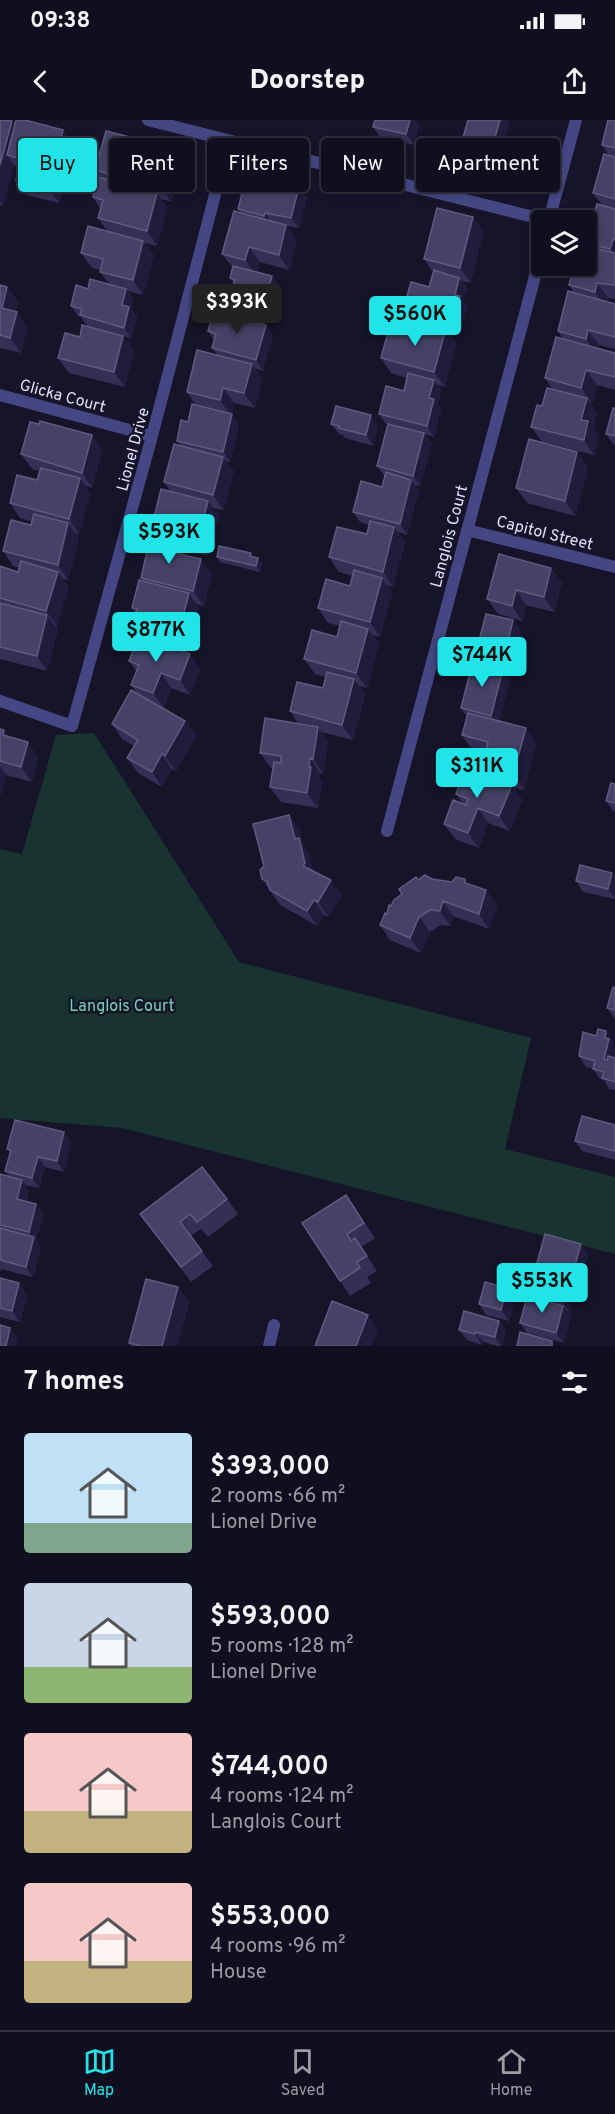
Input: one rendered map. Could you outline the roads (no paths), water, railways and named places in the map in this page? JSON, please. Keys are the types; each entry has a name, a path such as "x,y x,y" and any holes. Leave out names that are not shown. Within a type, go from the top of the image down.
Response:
{"street":[{"path":"148,120 217,138"},
{"path":"550,210 576,120"},
{"path":"309,161 531,216"},
{"name":"Lionel Drive","path":"0,701 72,726 152,436 216,192"},
{"name":"Langlois Court","path":"387,831 535,276"},
{"name":"Glicka Court","path":"0,395 152,436"},
{"name":"Capitol Street","path":"467,530 615,567"},
{"path":"269,1346 274,1325"}]}
